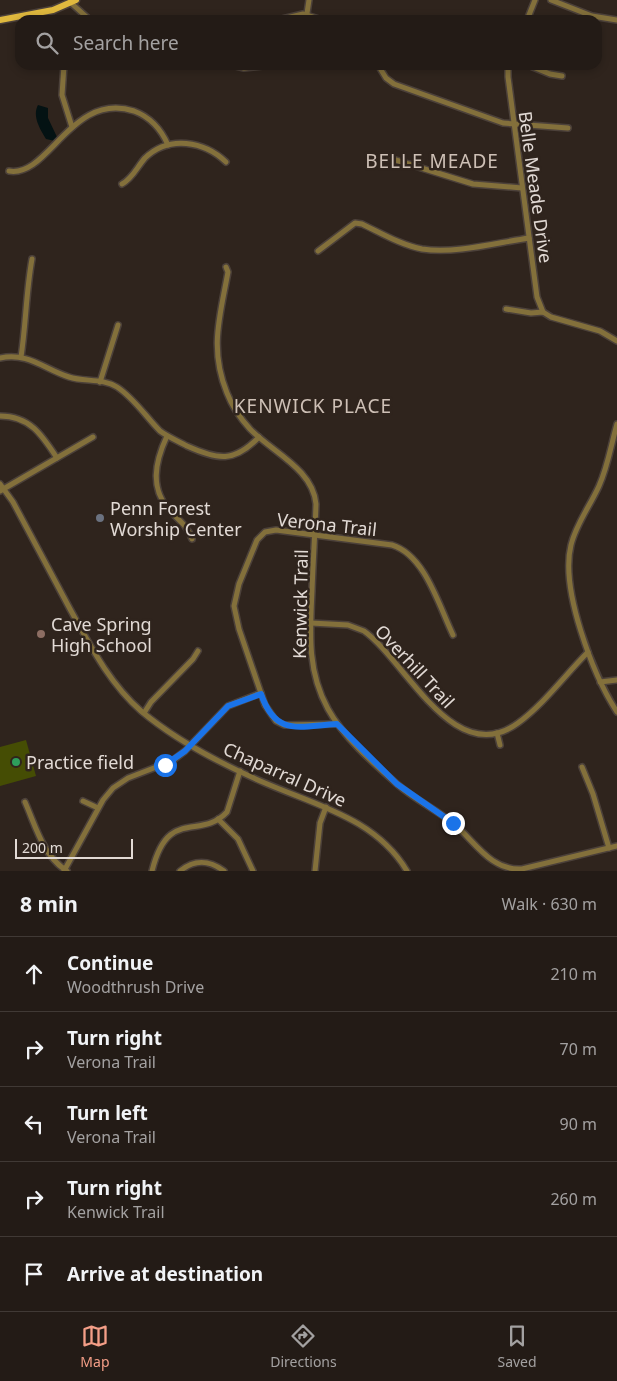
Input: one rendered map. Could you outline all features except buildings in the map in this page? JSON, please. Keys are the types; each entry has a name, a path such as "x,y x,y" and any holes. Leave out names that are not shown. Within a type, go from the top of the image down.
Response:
{"main road":[{"path":"26,15 53,10 74,2"},
{"path":"0,20 15,17"}],"street":[{"path":"306,15 309,0"},
{"path":"529,15 535,0"},
{"path":"550,0 589,15"},
{"path":"74,2 84,15"},
{"path":"602,18 617,20"},
{"path":"64,70 62,95 72,127"},
{"path":"381,70 386,78 394,84 488,118 514,125 568,128"},
{"name":"Belle Meade Drive","path":"508,70 537,297 542,312"},
{"path":"540,70 562,76"},
{"path":"8,171 23,171 34,165 72,127 101,111 126,109 141,114 153,122 168,145"},
{"path":"122,184 128,180 148,155 168,145 196,144 210,150 226,162"},
{"path":"386,157 473,184 522,188"},
{"path":"318,251 331,243 348,226 358,223 403,243 431,250 460,248 529,238"},
{"path":"21,357 25,329 25,300 32,260"},
{"name":"Kenwick Trail","path":"226,268 228,272 217,330 223,379 228,395 238,413 259,437 305,476 312,486 316,504 311,657 315,680 323,700 337,724 397,784 453,823 488,859 499,866 516,870 617,846"},
{"path":"506,310 531,313 542,312 551,317 600,331 617,341"},
{"path":"100,382 118,325"},
{"path":"0,358 21,357 34,360 68,377 100,382 121,390 167,436 205,454 218,457 231,456 243,451 259,437"},
{"path":"0,416 16,417 29,423 42,435 57,458"},
{"path":"617,424 602,478 576,531 569,556 570,585 588,652 600,682 617,712"},
{"path":"167,436 156,472 156,488 163,503 188,529 192,539"},
{"path":"1,488 93,437"},
{"name":"Chaparral Drive","path":"1,488 107,673 121,691 144,713 190,746 240,771 352,819 371,831 393,852 407,871"},
{"name":"Verona Trail","path":"337,724 284,725 271,716 261,694 234,611 234,602 253,546 262,534 276,530 392,545 409,553 422,569 453,635"},
{"name":"Overhill Trail","path":"311,623 348,625 364,630 452,723 478,734 497,733 510,729 524,718 588,652"},
{"path":"144,713 151,702 193,659 198,650"},
{"path":"600,682 617,680"},
{"path":"26,802 47,851 58,865 65,870 98,808 118,784 172,761 190,746 228,706 261,694"},
{"path":"497,733 500,745"},
{"path":"582,767 594,794 608,848"},
{"path":"152,871 159,849 170,835 187,826 218,819 230,808 233,791 240,771"},
{"path":"83,801 98,808"},
{"path":"314,871 320,823 326,807"},
{"path":"218,819 238,839 253,871"},
{"path":"180,871 195,863 204,862 213,864 224,871"}],"green space":[{"name":"Practice field","path":"26,740 36,776 0,786 0,747"}],"shaded area":[{"path":"38,105 48,108 48,118 57,137 55,141 46,139 39,127 36,118"}],"place":[{"name":"Penn Forest Worship Center","path":"100,518"},
{"name":"Cave Spring High School","path":"41,634"},
{"name":"Practice field","path":"16,762"}],"district":[{"name":"BELLE MEADE","path":"432,161"},
{"name":"KENWICK PLACE","path":"313,406"}],"route":[{"path":"165,765 185,751 228,706 261,694 271,716 284,725 337,724 397,784 453,823"}]}
